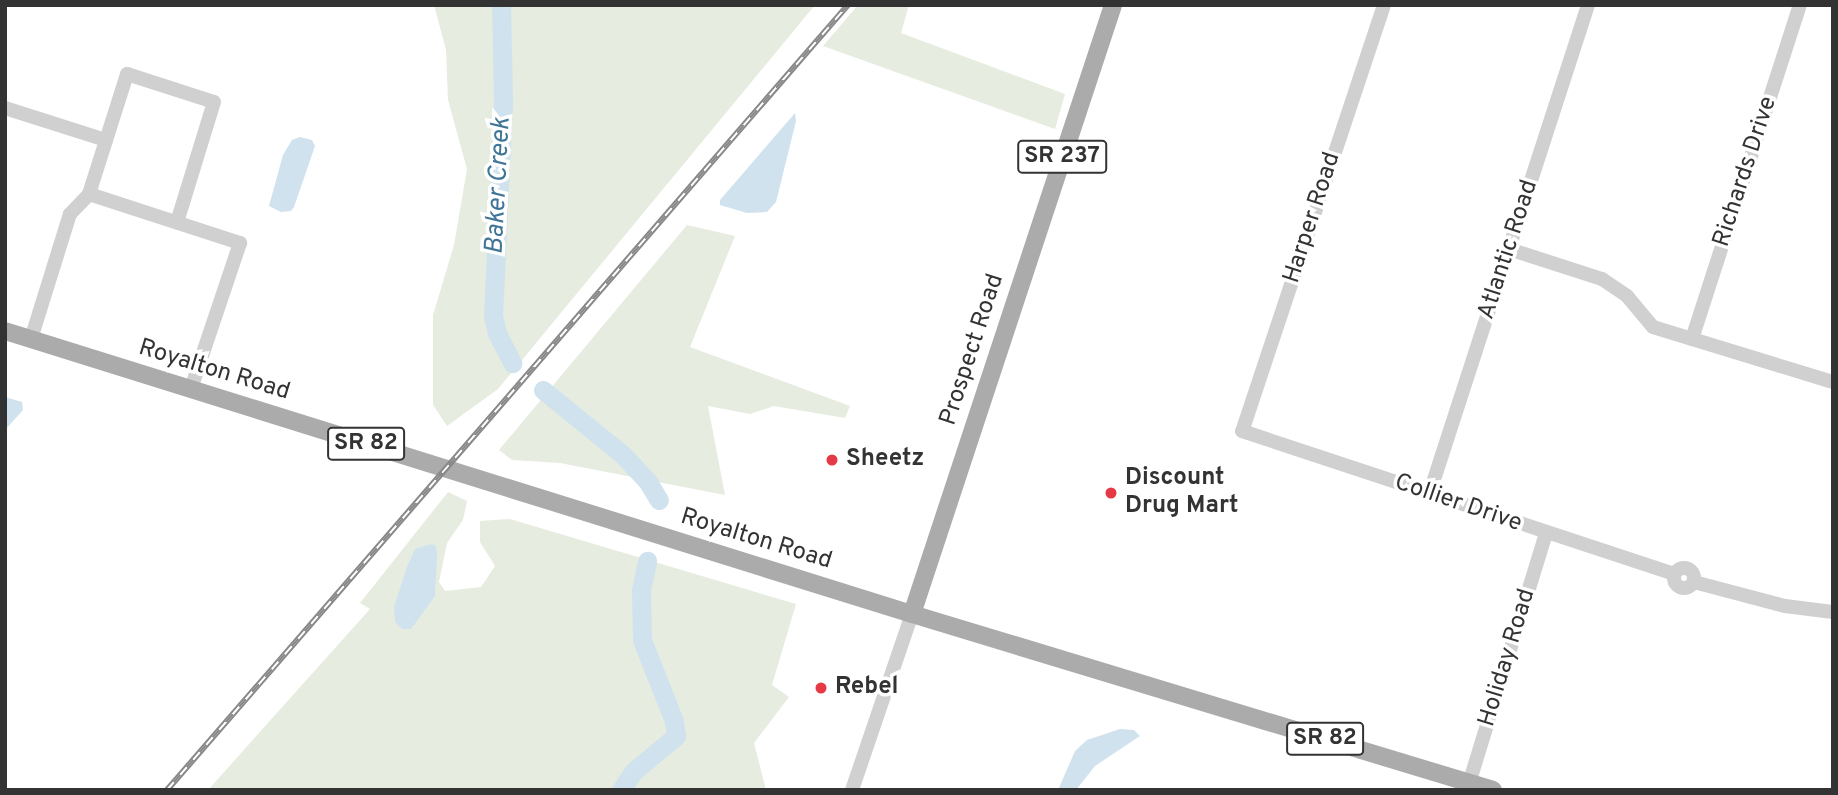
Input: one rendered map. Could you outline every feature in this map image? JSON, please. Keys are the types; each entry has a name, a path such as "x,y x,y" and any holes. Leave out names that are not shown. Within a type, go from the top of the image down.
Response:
{"main road":[{"name":"Prospect Road","path":"912,614 1112,5"},
{"name":"Royalton Road","path":"5,331 1468,786 1493,790"}],"street":[{"name":"Harper Road","path":"1242,431 1384,5"},
{"name":"Atlantic Road","path":"1429,495 1588,5"},
{"name":"Richards Drive","path":"1692,339 1800,5"},
{"path":"31,339 70,214 89,194 127,74 215,102 177,222"},
{"path":"5,108 106,140"},
{"path":"89,194 240,243 191,389"},
{"path":"1509,249 1602,279 1627,296 1653,327 1833,382"},
{"name":"Collier Drive","path":"1242,431 1546,534 1674,574 1680,568 1688,568 1694,574 1694,582 1785,606 1833,612"},
{"name":"Holiday Road","path":"1468,786 1546,534"},
{"name":"Prospect Road","path":"852,790 912,614"}],"shaded area":[{"path":"434,5 815,5 498,389 447,426 433,405 433,315 454,245 467,169 448,100 446,50"},
{"path":"858,5 909,5 901,33 1065,94 1055,129 823,46"},
{"path":"687,225 735,236 690,347 850,406 845,418 774,406 750,414 708,406 725,495 560,463 512,460 499,450"},
{"path":"448,492 467,501 463,520 447,543 439,582 445,591 481,587 495,566 480,542 480,521 510,519 796,604 772,685 789,697 754,743 766,790 208,790 370,609 360,603"}],"water":[{"path":"795,113 796,121 776,202 767,212 747,213 720,205 720,200"},
{"path":"300,137 312,140 315,146 294,207 291,211 281,212 269,206 283,155 292,140"},
{"path":"5,397 22,402 23,410 5,430"},
{"path":"432,544 436,546 437,555 435,596 411,629 402,629 395,622 394,607 407,567 415,549"},
{"path":"1120,729 1134,730 1140,736 1095,766 1076,790 1058,790 1075,751 1087,740"}],"waterway":[{"name":"Baker Creek","path":"501,5 503,104 493,316 497,333 512,363"},
{"name":"Baker Creek","path":"543,390 623,455 648,482 659,500"},
{"name":"Baker Creek","path":"621,790 633,772 676,736 674,721 642,640 641,590 647,561"}],"railway":[{"path":"167,790 848,5"}],"place":[{"name":"Sheetz","path":"832,460"},
{"name":"Discount Drug Mart","path":"1111,493"},
{"name":"Rebel","path":"821,688"}]}
